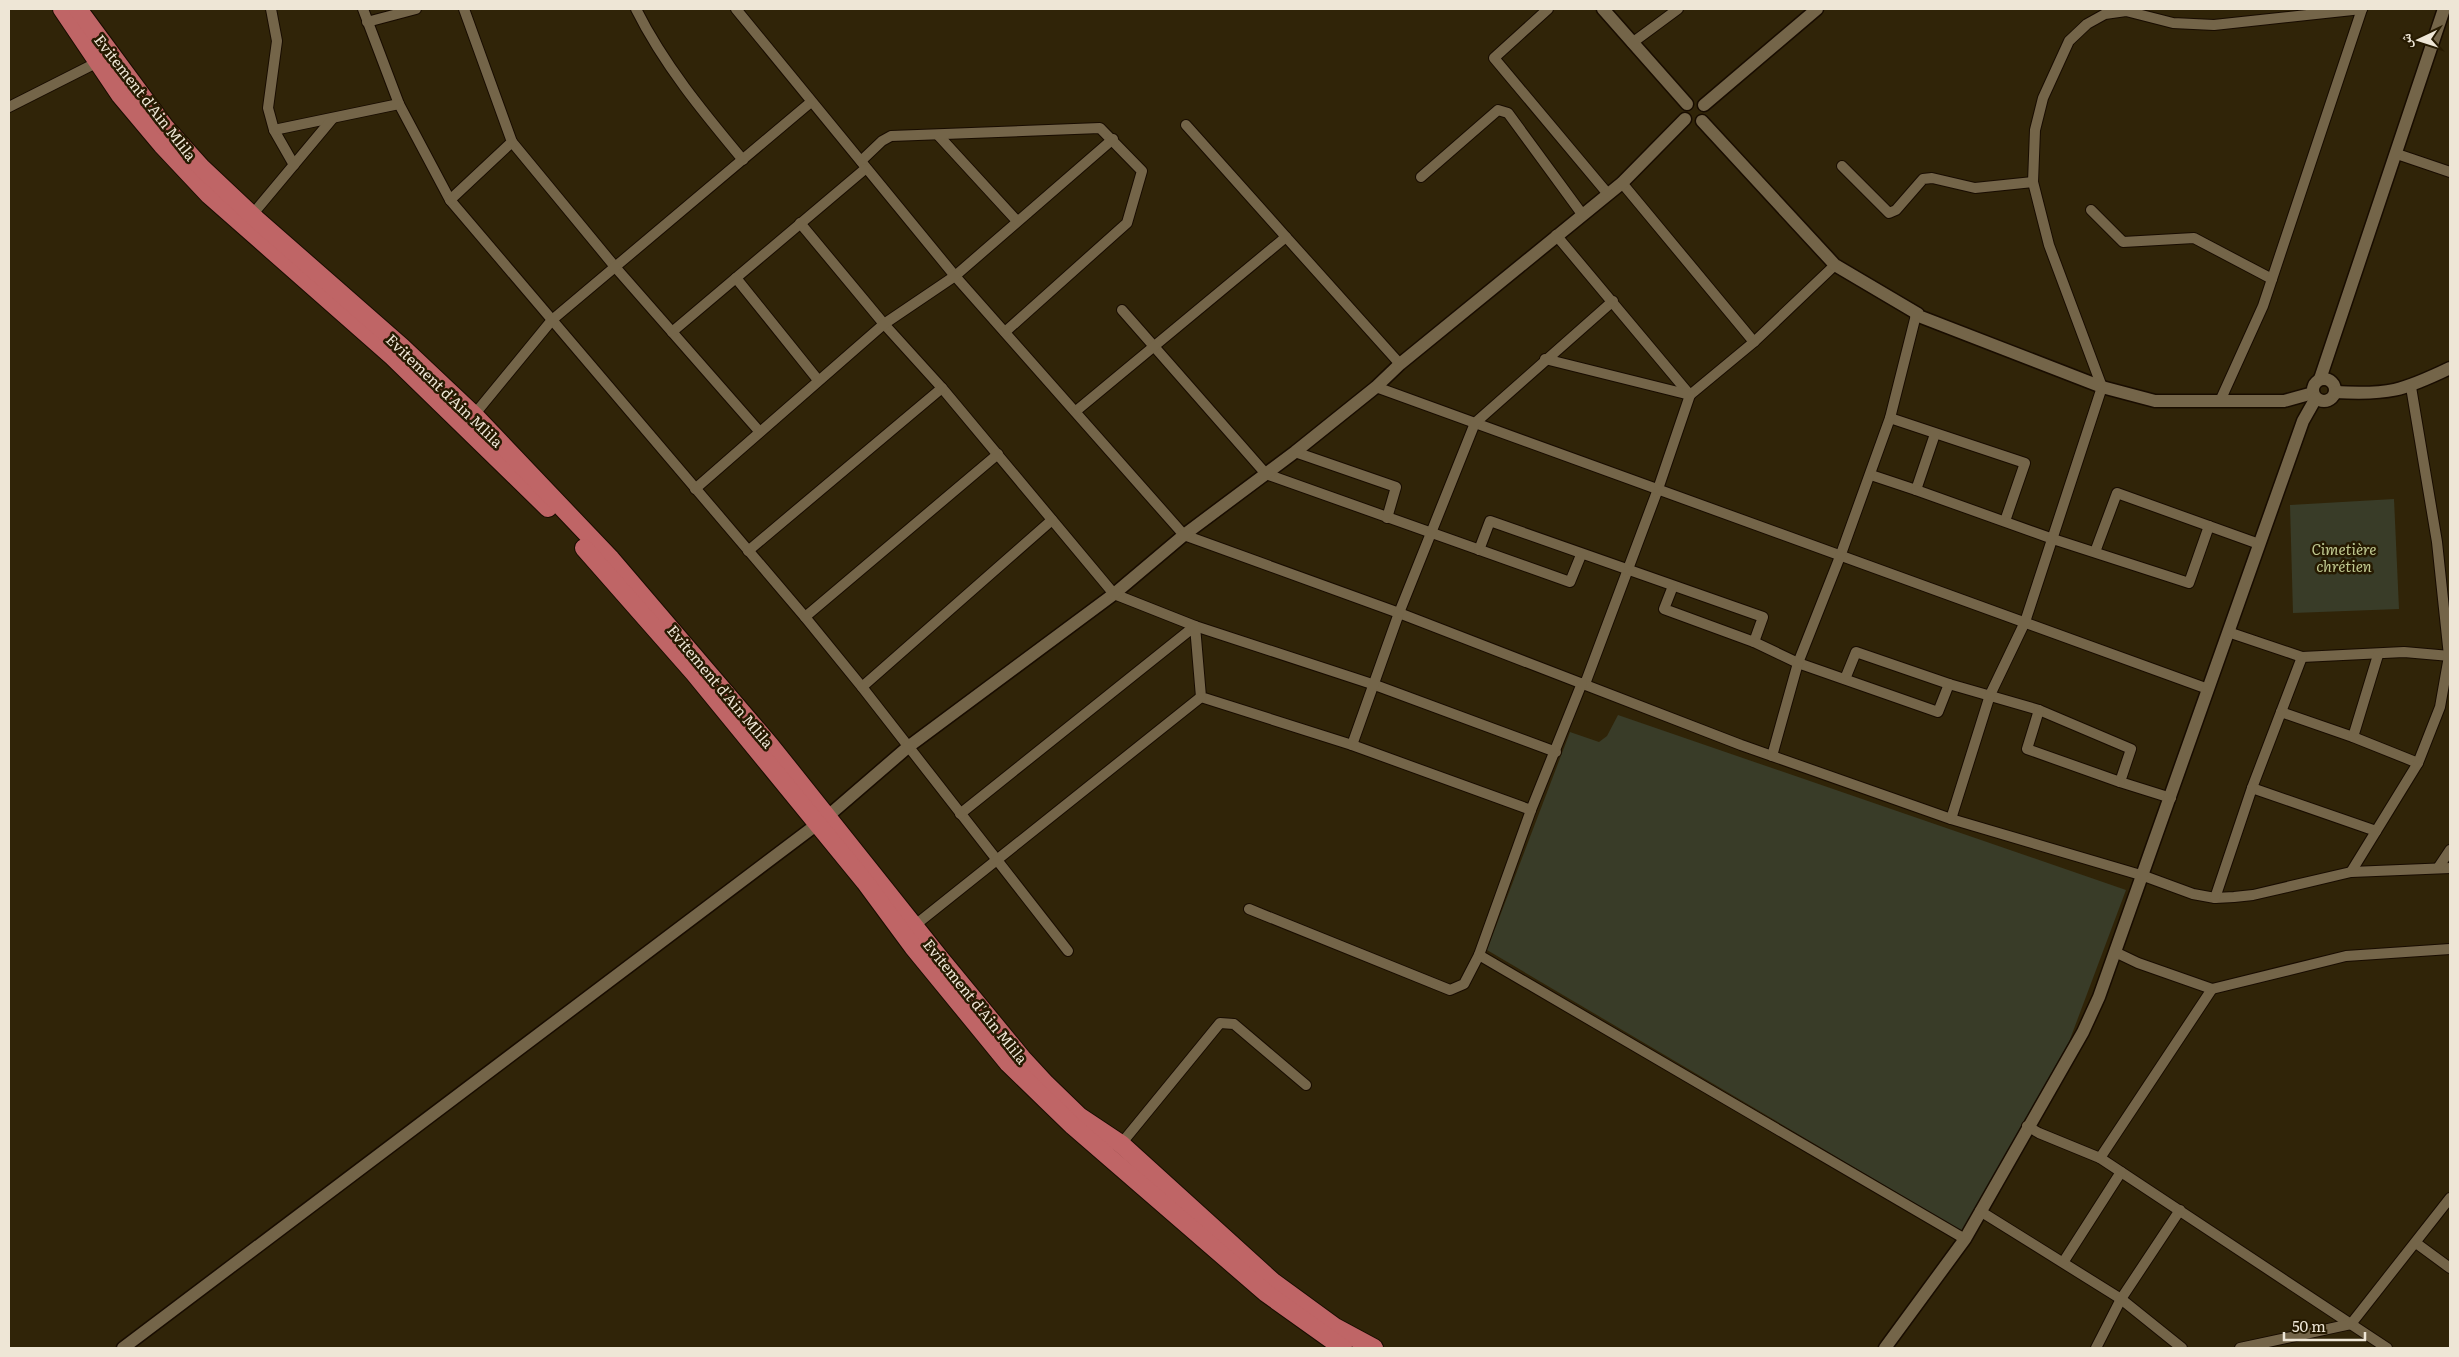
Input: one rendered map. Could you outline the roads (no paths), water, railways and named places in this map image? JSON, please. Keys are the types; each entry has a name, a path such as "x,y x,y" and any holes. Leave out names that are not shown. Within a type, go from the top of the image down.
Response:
{"highway":[{"name":"Evitement d'Ain Mlila","path":"62,9 201,167 252,215 402,347 474,415 611,559 683,641 822,819 978,1028 1040,1095 1266,1294 1343,1348"},
{"name":"Evitement d'Ain Mlila","path":"78,9 105,59 162,145 209,195 393,357 540,500 634,603 822,819 914,926 1022,1058 1046,1084 1079,1116 1120,1144 1272,1280 1335,1327 1374,1348"}],"street":[{"path":"271,9 277,41 268,108 274,130 294,165"},
{"path":"363,9 399,104 450,200 694,489 805,617 862,687 960,814 997,858 1068,951"},
{"path":"367,22 416,9"},
{"path":"464,9 512,142 616,268 759,431"},
{"path":"636,9 662,56 684,88 743,160"},
{"path":"736,9 955,276 1184,535 1399,613 1772,756 1951,819 2144,876 2193,894 2215,898 2253,895 2351,872 2450,868"},
{"path":"1548,9 1494,58 1608,194"},
{"path":"1603,9 1687,104"},
{"path":"1632,43 1678,9"},
{"path":"1704,105 1817,9"},
{"path":"1951,819 1990,695 2025,622 2102,387 2049,245 2032,182 2035,130 2042,98 2069,41 2087,24 2105,14 2126,11 2173,23 2214,25 2362,9 2263,306 2220,402"},
{"path":"1885,1348 1965,1238 2027,1126 2083,1032 2099,997 2144,876 2302,421 2314,395 2314,384 2320,379 2397,154 2444,9"},
{"path":"9,107 105,59"},
{"path":"1697,101 1704,105 1706,114 1702,121 1693,124 1685,119 1684,109 1687,104 1697,101"},
{"path":"474,415 552,320 811,102"},
{"path":"274,130 399,104"},
{"path":"1421,177 1498,110 1508,113 1582,214"},
{"path":"252,215 333,118"},
{"path":"123,1348 822,819 908,747 1114,594 1184,535 1295,452 1376,387 1400,364 1556,235 1622,183 1685,119"},
{"path":"1702,121 1835,264 1918,314 1916,315 1890,418 1841,554 1798,663 1772,756"},
{"path":"1186,124 1400,364"},
{"path":"672,332 800,223 863,165 882,141 891,136 1100,128 1113,139 1142,172 1128,223 1005,332"},
{"path":"938,135 1017,221"},
{"path":"694,489 884,324 955,276 1113,139"},
{"path":"450,200 512,142"},
{"path":"2397,154 2450,172"},
{"path":"1842,166 1889,214 1896,210 1923,179 1932,178 1974,188 2032,182"},
{"path":"1622,183 1754,342"},
{"path":"2091,210 2123,242 2194,238 2272,279"},
{"path":"800,223 884,324 998,454 1114,594 1195,626 1375,685 1556,752"},
{"path":"1556,235 1690,395"},
{"path":"1076,411 1286,236"},
{"path":"1249,910 1450,990 1464,984 1479,955 1531,810 1584,684 1628,571 1690,395 1754,342 1835,264"},
{"path":"736,278 818,380"},
{"path":"1352,744 1375,685 1399,613 1430,533 1445,503 1475,423 1545,359 1613,301"},
{"path":"1122,310 1266,474 1570,582 1581,555"},
{"path":"1916,315 2102,387 2164,402 2284,401 2314,395 2327,400 2335,392 2376,394 2411,387 2450,368"},
{"path":"1545,359 1690,395"},
{"path":"2320,379 2330,380 2334,385 2335,392"},
{"path":"1376,387 1841,554 2208,689"},
{"path":"2351,872 2418,763 2440,707 2450,656 2437,542 2411,387"},
{"path":"748,551 942,388"},
{"path":"1890,418 2026,463 2005,522"},
{"path":"1916,490 1935,434"},
{"path":"1295,452 1396,487 1387,518"},
{"path":"805,617 998,454"},
{"path":"1871,474 2053,539 2189,583 2209,526"},
{"path":"2095,552 2117,493 2259,544"},
{"path":"862,687 1052,520"},
{"path":"1479,550 1490,521 1581,555 1763,618 1754,642"},
{"path":"1673,586 1664,610 1754,642 1798,663 1938,712 1949,684"},
{"path":"1195,626 1201,697"},
{"path":"960,814 1195,626"},
{"path":"2228,632 2302,657 2378,655 2404,652 2450,656"},
{"path":"1845,679 1856,652 1949,684 2038,710 2131,749 2120,782"},
{"path":"2353,736 2378,655"},
{"path":"2215,898 2252,788 2302,657"},
{"path":"1201,697 1352,744 1531,810"},
{"path":"914,926 1201,697"},
{"path":"2038,710 2027,749 2171,798"},
{"path":"2281,712 2353,736 2418,763"},
{"path":"2252,788 2376,831"},
{"path":"2438,868 2450,850"},
{"path":"2115,952 2138,963 2212,989 2346,956 2450,950"},
{"path":"1479,955 1965,1238"},
{"path":"2100,1158 2212,989"},
{"path":"1120,1144 1220,1023 1234,1024 1306,1085"},
{"path":"2027,1126 2039,1133 2100,1158 2387,1348"},
{"path":"2064,1261 2121,1172"},
{"path":"2240,1348 2351,1324 2450,1198"},
{"path":"1980,1210 2064,1261 2121,1299 2182,1348"},
{"path":"2096,1348 2121,1299 2180,1210"},
{"path":"2416,1243 2450,1268"}],"park label":[{"name":"Cimetière chrétien","path":"2344,556"}]}
